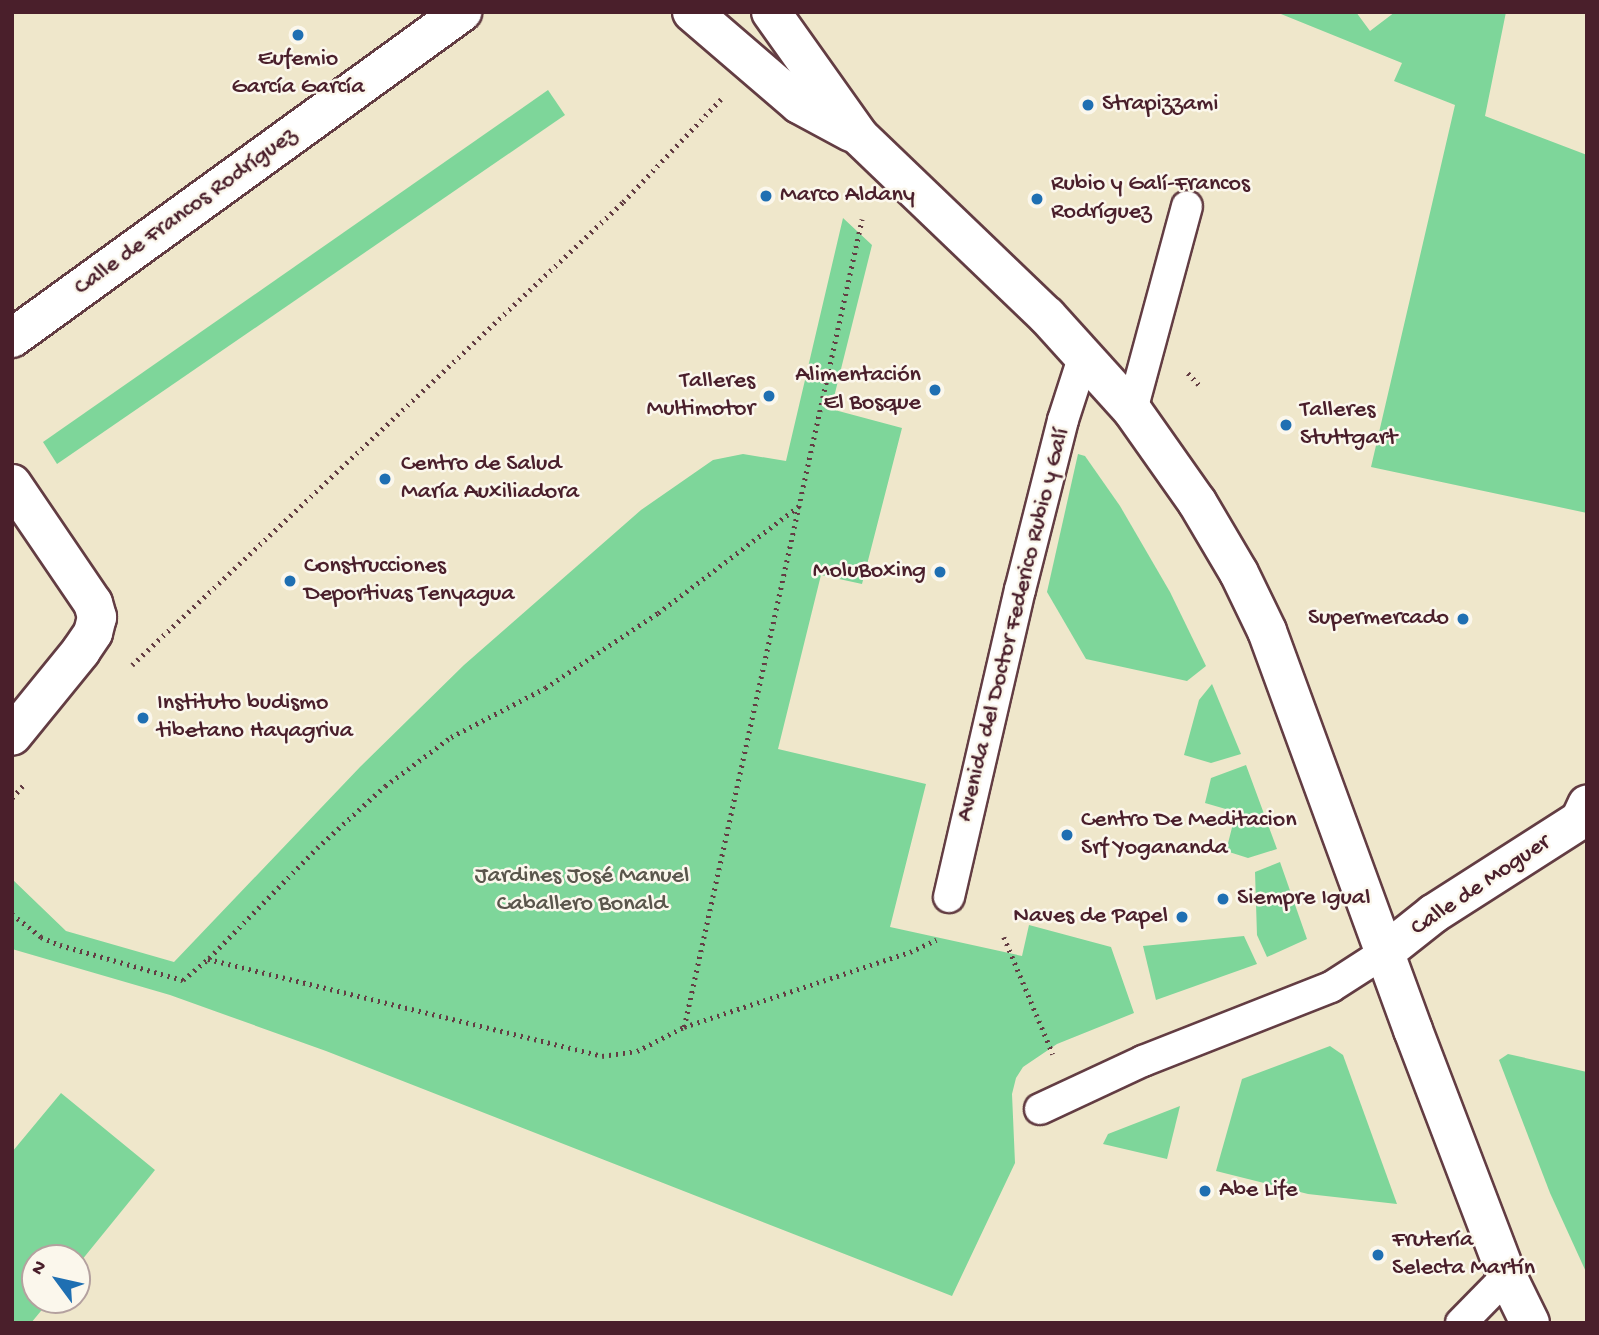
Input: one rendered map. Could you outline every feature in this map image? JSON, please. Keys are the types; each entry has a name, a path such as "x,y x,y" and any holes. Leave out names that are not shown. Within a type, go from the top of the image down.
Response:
{"street":[{"name":"Calle de Francos Rodríguez","path":"12,338 462,12"},
{"path":"692,12 799,104 859,136"},
{"path":"771,12 859,136 1084,355 1132,410 1197,502 1239,573 1267,631 1384,953 1507,1276 1530,1323"},
{"path":"12,484 93,603 97,617 93,632 12,736"},
{"name":"Calle de Moguer","path":"1384,953 1433,914 1584,814"}],"lane":[{"path":"1132,410 1186,205"},
{"name":"Avenida del Doctor Federico Rubio y Galí","path":"949,897 1020,590 1063,420 1084,355"},
{"path":"1040,1109 1143,1061 1331,987 1384,953"},
{"path":"1461,1323 1507,1276"}],"path":[{"path":"131,666 623,202 728,91"},
{"path":"684,1027 862,219"},
{"path":"12,914 41,937 60,945 183,980 208,959 317,848 385,786 451,737 545,688 658,613 800,506"},
{"path":"12,798 29,777"},
{"path":"208,959 602,1056 637,1051 684,1027 910,952 941,937"},
{"path":"1004,937 1053,1054"}],"green space":[{"path":"1276,12 1356,12 1370,31 1395,12 1506,12 1485,116 1587,155 1587,513 1371,467 1455,105 1394,81 1402,63"},
{"path":"548,90 565,115 57,464 43,442"},
{"name":"Jardines José Manuel Caballero Bonald","path":"843,218 872,245 831,409 902,428 862,584 821,575 778,749 926,784 890,927 1022,956 1029,925 1111,947 1134,1013 1057,1044 1023,1067 1016,1078 1012,1094 1015,1163 952,1296 326,1051 170,995 12,949 12,879 66,931 174,962 360,767 464,665 641,510 713,460 743,454 786,461"},
{"path":"1078,454 1085,456 1120,506 1170,592 1206,666 1187,681 1086,659 1047,592"},
{"path":"1212,684 1241,754 1211,763 1184,755 1199,700"},
{"path":"1246,765 1277,849 1248,858 1226,851 1236,812 1205,803 1211,778"},
{"path":"1280,862 1307,939 1267,957 1257,935 1255,872"},
{"path":"1244,936 1257,964 1156,1000 1143,946"},
{"path":"1330,1046 1343,1055 1397,1204 1308,1194 1216,1171 1242,1079"},
{"path":"1508,1054 1587,1072 1587,1274 1550,1193 1499,1060"},
{"path":"61,1093 155,1170 91,1249 91,1244 21,1244 21,1314 38,1314 31,1323 12,1323 12,1152"},
{"path":"1180,1106 1167,1159 1103,1144 1108,1134"}],"place":[{"name":"Eufemio García García","path":"298,35"},
{"name":"Strapizzami","path":"1088,105"},
{"name":"Marco Aldany","path":"766,196"},
{"name":"Rubio y Galí-Francos Rodríguez","path":"1037,199"},
{"name":"Alimentación El Bosque","path":"935,390"},
{"name":"Talleres Multimotor","path":"769,396"},
{"name":"Talleres Stuttgart","path":"1286,425"},
{"name":"Centro de Salud María Auxiliadora","path":"385,479"},
{"name":"MoluBoxing","path":"940,572"},
{"name":"Construcciones Deportivas Tenyagua","path":"290,581"},
{"name":"Supermercado","path":"1463,619"},
{"name":"Instituto budismo tibetano Hayagriva","path":"143,718"},
{"name":"Centro De Meditacion Srf Yogananda","path":"1067,835"},
{"name":"Siempre Igual","path":"1223,899"},
{"name":"Naves de Papel","path":"1182,917"},
{"name":"Abe Life","path":"1205,1191"},
{"name":"Frutería Selecta Martín","path":"1378,1255"}]}
